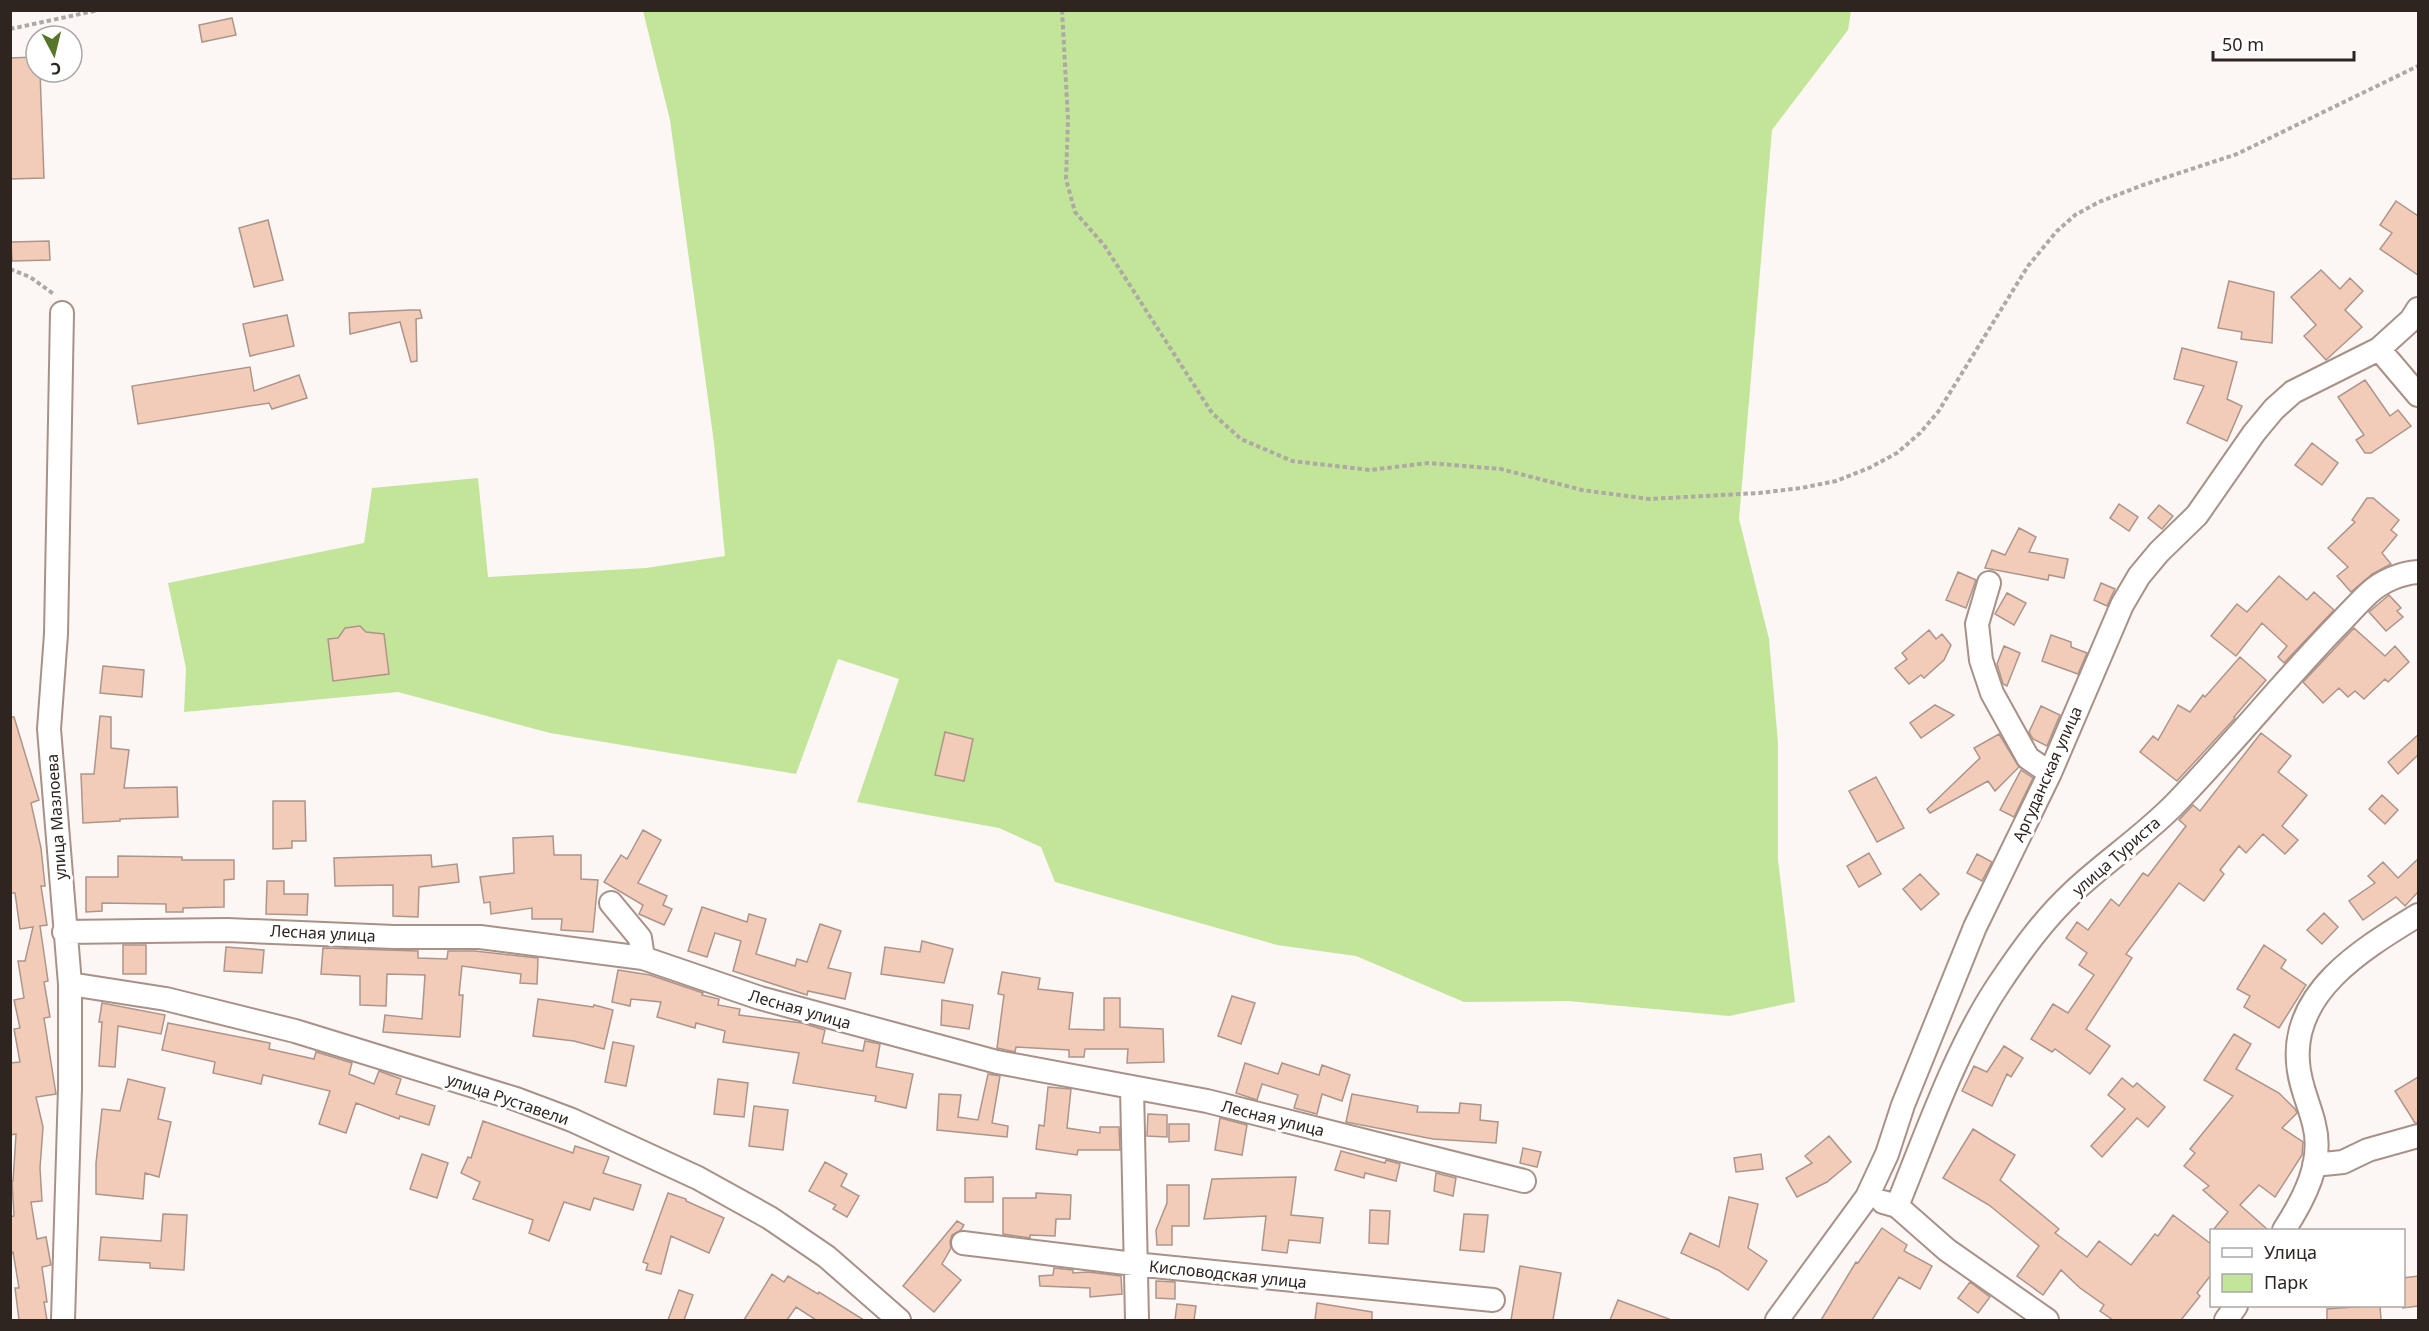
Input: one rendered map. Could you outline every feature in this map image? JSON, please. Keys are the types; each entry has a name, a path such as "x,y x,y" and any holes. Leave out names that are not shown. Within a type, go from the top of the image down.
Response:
{"street":[{"name":"Аргуданская улица","path":"1777,1320 1867,1197 1887,1154 1903,1105 1975,927 2050,773 2122,605 2139,576 2159,552 2197,515 2254,433 2274,409 2293,392 2379,349 2411,320 2418,309"},
{"name":"улица Мазлоева","path":"62,313 56,634 49,729 70,984 70,1088 63,1320"},
{"path":"2379,349 2418,395"},
{"name":"улица Туриста","path":"1897,1206 1940,1100 1973,1031 1997,987 2046,919 2072,893 2145,833 2176,803 2290,675 2370,592 2396,577 2418,572"},
{"path":"1989,583 1977,624 1981,660 1992,693 2028,758 2050,773"},
{"path":"611,903 640,938 643,958"},
{"path":"2285,1229 2303,1200 2314,1165 2316,1131 2298,1062 2299,1036 2304,1021 2318,995 2338,971 2368,946 2418,915"},
{"name":"Лесная улица","path":"64,932 227,930 394,937 480,937 643,958 760,998 997,1062 1207,1101 1524,1181"},
{"name":"улица Руставели","path":"70,984 166,999 295,1031 516,1100 572,1120 689,1173 770,1218 826,1257 899,1320"},
{"path":"1132,1088 1137,1320"},
{"path":"2314,1165 2343,1162 2368,1150 2418,1136"},
{"path":"1867,1197 1897,1206 1947,1250 2047,1320"},
{"name":"Кисловодская улица","path":"963,1243 1134,1264 1493,1300"},
{"path":"2226,1320 2235,1307"}],"path":[{"path":"10,29 99,10"},
{"path":"1062,10 1068,119 1066,179 1075,212 1104,245 1212,413 1241,440 1292,461 1370,470 1428,463 1501,469 1582,490 1649,499 1801,488 1836,481 1869,468 1897,453 1920,433 1938,412 2028,266 2057,231 2075,215 2099,202 2143,185 2237,154 2418,66"},
{"path":"10,269 30,277 54,293 62,313"}],"green space":[{"path":"643,11 1851,11 1848,30 1772,130 1739,519 1769,639 1778,743 1778,860 1795,1002 1729,1016 1568,1001 1464,1002 1356,956 1277,945 1055,882 1041,847 999,828 857,802 899,679 838,659 796,774 550,733 398,692 184,712 186,668 168,583 364,543 372,488 478,478 488,577 646,568 725,556 714,443 670,120"}],"building":[{"path":"232,18 236,35 202,42 199,25"},
{"path":"24,57 24,84 40,84 44,178 10,179 10,58"},
{"path":"2396,201 2418,216 2418,275 2380,249 2392,233 2380,225"},
{"path":"268,220 283,280 254,287 239,228"},
{"path":"49,241 50,260 12,261 11,242"},
{"path":"2321,270 2340,289 2350,278 2363,291 2345,310 2362,327 2326,360 2304,336 2316,325 2291,297"},
{"path":"2229,281 2274,292 2272,343 2241,339 2242,332 2218,328"},
{"path":"420,310 422,318 416,319 417,361 411,362 400,322 350,334 349,313"},
{"path":"287,315 294,346 250,356 243,324"},
{"path":"2182,348 2237,362 2227,399 2242,406 2227,441 2187,423 2204,386 2174,379"},
{"path":"250,367 254,391 299,375 307,398 272,409 269,403 138,424 132,386"},
{"path":"2365,380 2390,416 2398,410 2411,426 2371,453 2365,453 2356,440 2364,435 2338,397"},
{"path":"2312,443 2338,463 2322,485 2295,465"},
{"path":"2367,498 2373,498 2399,520 2391,530 2397,535 2382,553 2391,564 2372,574 2351,592 2337,576 2348,567 2328,548 2355,522 2352,520"},
{"path":"2119,504 2138,517 2129,531 2110,518"},
{"path":"2159,505 2173,516 2162,529 2148,518"},
{"path":"2019,528 2036,537 2029,552 2068,559 2064,578 2049,575 2048,580 1985,568 1992,550 2005,555"},
{"path":"1958,572 1976,580 1966,608 1946,600"},
{"path":"2279,576 2307,600 2314,592 2334,610 2284,663 2278,657 2287,646 2262,623 2236,656 2211,636 2237,604 2247,612"},
{"path":"2101,583 2115,589 2107,606 2094,600"},
{"path":"2007,593 2026,603 2014,625 1995,614"},
{"path":"2389,595 2401,608 2397,611 2403,617 2386,631 2369,612"},
{"path":"360,626 366,632 384,634 389,674 333,681 328,639 338,638 345,628"},
{"path":"2354,628 2385,656 2395,646 2409,662 2388,682 2385,679 2364,699 2355,691 2348,697 2339,688 2323,703 2303,682"},
{"path":"1929,630 1936,639 1942,634 1951,645 1944,660 1924,678 1921,675 1909,684 1895,668 1907,659 1902,653"},
{"path":"2051,635 2071,642 2071,647 2087,653 2078,674 2042,661"},
{"path":"2004,646 2020,653 2007,686 2003,684 1997,664"},
{"path":"2240,657 2266,680 2235,718 2177,781 2140,752 2153,736 2158,740 2178,705 2190,712 2203,695 2205,697"},
{"path":"103,666 144,670 142,697 100,693"},
{"path":"1935,705 1954,715 1921,738 1910,723"},
{"path":"2041,706 2060,715 2047,746 2033,739 2029,732"},
{"path":"100,716 111,717 111,748 129,750 124,788 177,787 178,817 83,823 81,774 94,774"},
{"path":"10,717 14,717 39,800 31,803 41,848 45,886 41,886 47,925 40,926 48,981 44,982 50,1017 44,1018 56,1094 36,1097 43,1127 40,1168 42,1201 31,1202 37,1239 46,1237 51,1265 42,1267 47,1320 19,1320 15,1288 19,1288 13,1252 10,1253 10,1217 14,1216 12,1181 16,1134 10,1135 10,1063 20,1062 14,1029 20,1028 14,1000 24,998 18,961 25,961 33,927 20,929 15,893 10,893"},
{"path":"945,732 973,739 964,781 935,775"},
{"path":"2261,733 2291,756 2278,772 2307,795 2282,826 2298,840 2285,854 2263,834 2246,853 2239,846 2220,870 2224,874 2204,901 2179,883 2126,954 2132,958 2086,1029 2110,1046 2090,1074 2055,1049 2052,1052 2031,1039 2053,1004 2068,1013 2094,975 2079,965 2087,953 2066,938 2077,922 2088,930 2111,899 2119,906 2143,873 2148,876 2186,826 2179,820 2193,805 2200,811"},
{"path":"1999,734 2019,767 1995,791 1988,781 1930,813 1927,809 1980,758 1974,748"},
{"path":"2418,735 2418,755 2398,774 2388,762"},
{"path":"2021,770 2033,778 2014,817 2000,810"},
{"path":"1876,777 1904,828 1877,842 1849,791"},
{"path":"2382,795 2398,810 2385,824 2369,809"},
{"path":"273,801 305,801 306,841 292,841 292,848 273,849"},
{"path":"643,830 661,840 638,883 667,896 663,905 672,909 664,925 639,914 643,905 604,882 621,855 627,859"},
{"path":"553,836 554,855 581,855 581,879 598,880 593,932 561,930 562,919 532,919 532,908 491,914 490,902 484,903 480,877 514,873 513,838"},
{"path":"1869,853 1881,874 1859,887 1847,866"},
{"path":"1977,854 1992,862 1982,881 1967,873"},
{"path":"431,855 432,867 457,864 459,882 419,887 418,917 393,916 393,885 335,886 334,858"},
{"path":"118,856 234,860 234,879 224,880 224,907 183,908 183,912 166,912 166,904 102,903 102,911 86,912 86,877 118,877"},
{"path":"2418,859 2418,892 2405,906 2396,897 2363,920 2349,901 2375,883 2368,876 2383,862 2398,878"},
{"path":"1920,874 1939,894 1921,910 1903,889"},
{"path":"267,881 284,881 284,894 308,894 307,915 266,914"},
{"path":"702,907 747,922 749,914 766,919 756,954 795,966 797,959 807,962 820,924 841,931 828,968 851,973 845,999 808,991 807,995 733,971 741,941 715,933 707,957 688,951"},
{"path":"2324,913 2338,927 2322,944 2307,930"},
{"path":"922,941 953,949 944,983 881,974 885,947 920,952"},
{"path":"123,945 146,945 146,974 123,974"},
{"path":"2264,945 2286,960 2281,968 2306,985 2279,1028 2244,1007 2250,996 2237,989"},
{"path":"226,947 264,950 262,973 224,971"},
{"path":"323,948 418,951 418,958 447,959 448,951 475,951 538,958 537,984 520,983 521,974 462,966 459,995 463,995 460,1037 383,1032 385,1015 422,1019 425,975 387,974 386,1006 360,1005 360,976 321,974"},
{"path":"618,970 650,975 703,993 702,995 719,999 718,1005 740,1009 739,1015 802,1023 825,1030 822,1043 863,1051 865,1041 880,1044 876,1067 913,1074 906,1108 875,1101 876,1096 793,1083 799,1053 723,1042 725,1031 696,1023 695,1028 657,1017 661,1002 631,999 630,1006 612,1002"},
{"path":"1002,972 1040,978 1038,989 1073,993 1069,1029 1104,1030 1104,998 1120,998 1120,1027 1163,1029 1164,1062 1127,1063 1128,1049 1085,1049 1084,1057 1069,1057 1069,1050 1016,1047 1015,1052 997,1048 1004,995 998,994"},
{"path":"1232,996 1255,1003 1241,1044 1218,1036"},
{"path":"538,999 593,1007 594,1005 613,1010 604,1049 574,1041 533,1036"},
{"path":"942,1000 973,1005 969,1029 941,1025"},
{"path":"102,1003 165,1015 161,1034 118,1026 115,1067 99,1066 102,1022 99,1022"},
{"path":"168,1023 270,1043 269,1049 314,1059 316,1052 333,1057 352,1063 349,1074 374,1084 379,1071 401,1079 396,1094 435,1106 429,1125 400,1116 399,1119 356,1103 346,1133 319,1124 330,1091 263,1075 261,1084 213,1073 215,1062 162,1050"},
{"path":"2234,1034 2251,1044 2236,1069 2279,1093 2297,1113 2282,1128 2303,1142 2302,1155 2275,1197 2259,1185 2240,1205 2267,1229 2214,1229 2228,1212 2203,1190 2209,1186 2184,1166 2195,1153 2190,1149 2233,1096 2204,1080"},
{"path":"613,1042 634,1046 626,1086 605,1082"},
{"path":"2004,1046 2023,1058 2011,1077 2007,1074 1992,1106 1962,1091 1974,1066 1987,1072"},
{"path":"1245,1063 1278,1074 1282,1063 1319,1075 1322,1065 1350,1075 1342,1101 1322,1094 1317,1114 1294,1108 1298,1095 1262,1084 1257,1100 1236,1093"},
{"path":"988,1074 1000,1076 992,1123 1008,1126 1007,1137 937,1130 939,1094 961,1095 958,1117 978,1120"},
{"path":"2418,1077 2418,1123 2415,1123 2395,1091"},
{"path":"2122,1078 2133,1087 2137,1083 2165,1107 2148,1127 2137,1118 2102,1157 2091,1146 2125,1109 2108,1095"},
{"path":"128,1079 165,1088 158,1119 171,1122 159,1177 145,1173 143,1199 96,1194 96,1163 102,1109 120,1111"},
{"path":"718,1079 748,1083 744,1117 714,1114"},
{"path":"1048,1087 1071,1089 1067,1128 1100,1133 1100,1127 1119,1127 1120,1150 1078,1150 1077,1155 1036,1149 1039,1125 1044,1126"},
{"path":"1352,1094 1418,1106 1417,1112 1459,1113 1460,1103 1481,1105 1480,1120 1498,1122 1496,1143 1433,1139 1346,1122"},
{"path":"754,1106 788,1110 783,1150 749,1146"},
{"path":"1148,1114 1167,1115 1167,1137 1147,1136"},
{"path":"1220,1118 1247,1125 1242,1155 1215,1150"},
{"path":"483,1121 573,1153 575,1146 609,1157 603,1173 641,1185 633,1210 594,1198 590,1210 564,1202 549,1241 529,1233 533,1220 473,1199 480,1182 461,1173 468,1157 471,1158"},
{"path":"1169,1124 1189,1124 1189,1141 1169,1142"},
{"path":"1973,1129 2015,1155 2000,1180 2059,1229 2055,1233 2087,1257 2099,1241 2131,1265 2155,1234 2158,1236 2173,1215 2210,1243 2210,1276 2197,1293 2200,1296 2181,1320 2113,1320 2100,1311 2104,1305 2080,1288 2061,1270 2043,1295 2017,1276 2039,1246 1989,1205 1943,1178"},
{"path":"1829,1136 1851,1162 1827,1182 1797,1197 1786,1178 1812,1163 1805,1156"},
{"path":"1523,1148 1541,1152 1537,1167 1520,1163"},
{"path":"1341,1151 1385,1163 1386,1160 1400,1164 1396,1181 1365,1173 1364,1178 1335,1170"},
{"path":"422,1154 448,1163 437,1198 410,1189"},
{"path":"1761,1154 1763,1169 1736,1172 1734,1158"},
{"path":"825,1162 847,1174 841,1186 859,1196 847,1217 833,1209 836,1205 809,1191"},
{"path":"1436,1173 1456,1178 1453,1196 1434,1191"},
{"path":"993,1177 993,1202 965,1202 965,1178"},
{"path":"1296,1177 1291,1215 1323,1218 1320,1243 1289,1240 1287,1253 1262,1250 1266,1216 1204,1219 1212,1179"},
{"path":"1167,1185 1189,1185 1189,1226 1172,1226 1172,1245 1157,1245 1156,1230 1167,1203"},
{"path":"668,1193 686,1199 724,1218 709,1253 671,1236 661,1274 646,1270 648,1264 643,1262"},
{"path":"1036,1193 1071,1195 1070,1219 1056,1219 1055,1236 1030,1235 1030,1238 1003,1234 1003,1198 1036,1198"},
{"path":"1729,1197 1758,1204 1748,1248 1767,1261 1748,1290 1718,1270 1681,1253 1690,1233 1719,1247"},
{"path":"1370,1210 1390,1211 1388,1244 1369,1243"},
{"path":"163,1214 187,1215 184,1270 150,1268 150,1263 99,1260 101,1237 161,1241"},
{"path":"1464,1214 1488,1215 1484,1252 1460,1250"},
{"path":"957,1221 964,1225 961,1230 952,1235 951,1248 942,1264 961,1280 934,1312 903,1286"},
{"path":"1882,1228 1907,1245 1904,1251 1932,1266 1920,1289 1899,1277 1872,1320 1821,1320 1856,1262 1858,1263"},
{"path":"1520,1266 1561,1273 1553,1320 1511,1320"},
{"path":"1054,1268 1073,1270 1073,1273 1088,1272 1121,1276 1122,1294 1090,1297 1090,1288 1040,1286 1039,1276 1053,1275"},
{"path":"772,1274 784,1282 788,1276 864,1320 816,1320 796,1307 787,1320 744,1320"},
{"path":"2418,1276 2418,1306 2403,1308 2405,1307 2405,1278"},
{"path":"1156,1281 1175,1282 1175,1299 1156,1298"},
{"path":"1970,1282 1990,1297 1978,1313 1958,1298"},
{"path":"679,1290 693,1295 684,1320 668,1320"},
{"path":"1618,1300 1669,1319 1610,1320"},
{"path":"1317,1303 1372,1312 1372,1320 1315,1320"},
{"path":"1177,1304 1196,1306 1194,1320 1175,1320"},
{"path":"2380,1307 2381,1320 2327,1320 2327,1309"}]}
